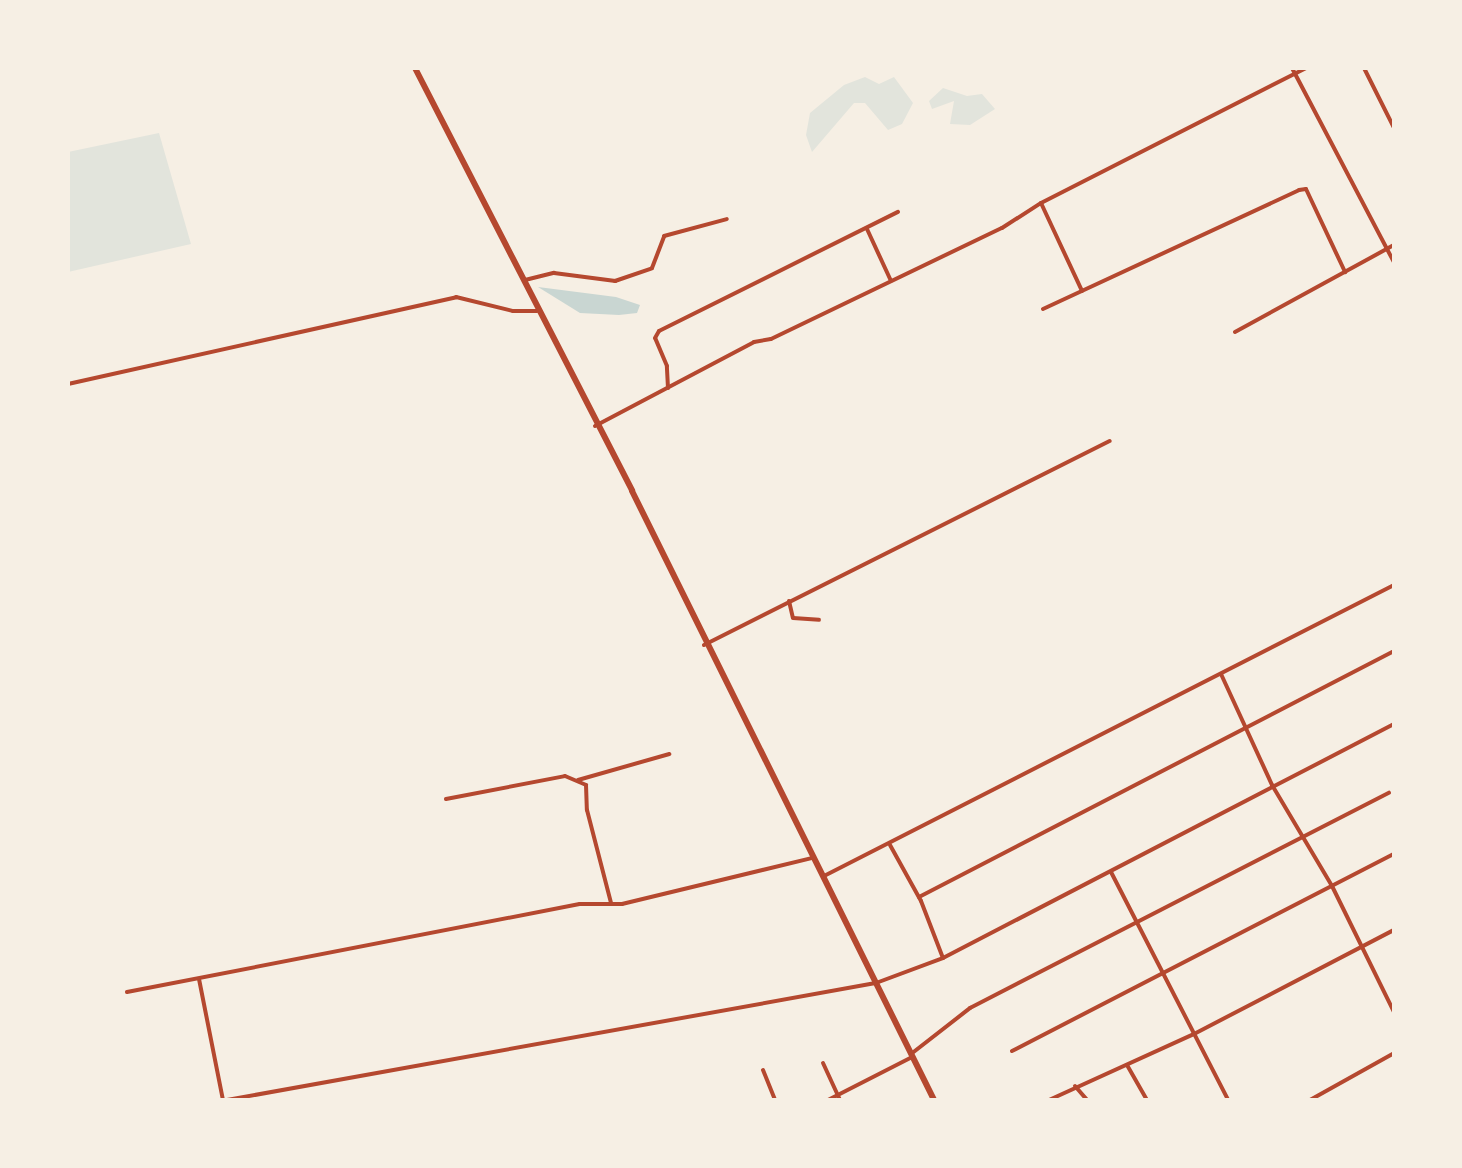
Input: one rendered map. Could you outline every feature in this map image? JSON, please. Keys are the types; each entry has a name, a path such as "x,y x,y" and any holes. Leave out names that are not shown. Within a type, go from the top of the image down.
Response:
{"highway":[{"path":"415,68 595,426 632,491 704,645 934,1100"}],"street":[{"path":"595,426 754,342 771,339 1002,228 1041,203 1292,71 1306,68"},
{"path":"1364,68 1394,128"},
{"path":"1292,71 1394,262"},
{"path":"1043,309 1183,239 1306,189 1345,272"},
{"path":"1041,203 1082,291"},
{"path":"668,388 667,366 655,338 659,331 898,212"},
{"path":"522,280 554,273 615,281 652,268 664,236 727,219"},
{"path":"867,229 891,281"},
{"path":"1235,332 1394,245"},
{"path":"68,384 456,297 513,311 537,311"},
{"path":"704,645 1110,441"},
{"path":"822,877 1394,585"},
{"path":"789,601 792,620 819,620"},
{"path":"919,897 1394,651"},
{"path":"1221,674 1272,785 1332,886 1394,1012"},
{"path":"199,979 225,1100 876,983 943,958 1394,724"},
{"path":"576,780 669,754"},
{"path":"446,799 565,776 586,785 587,810 611,903"},
{"path":"828,1100 839,1098 912,1055 970,1008 1389,793"},
{"path":"889,844 919,897 943,958"},
{"path":"1012,1051 1165,976 1394,854"},
{"path":"127,992 580,904 611,903 812,858"},
{"path":"1111,872 1228,1100"},
{"path":"1049,1100 1194,1034 1394,930"},
{"path":"1310,1100 1394,1053"},
{"path":"823,1063 839,1098"},
{"path":"1127,1065 1147,1100"},
{"path":"763,1070 775,1100"},
{"path":"1075,1086 1087,1100"}],"shaded area":[{"path":"865,77 879,84 894,77 913,103 902,124 888,130 865,103 854,103 812,152 806,135 810,113 844,85"},
{"path":"943,88 967,96 982,94 995,109 970,125 950,124 954,101 932,109 929,101"},
{"path":"159,133 191,244 68,272 68,152"},
{"path":"538,287 616,297 640,305 637,313 580,313"}]}
